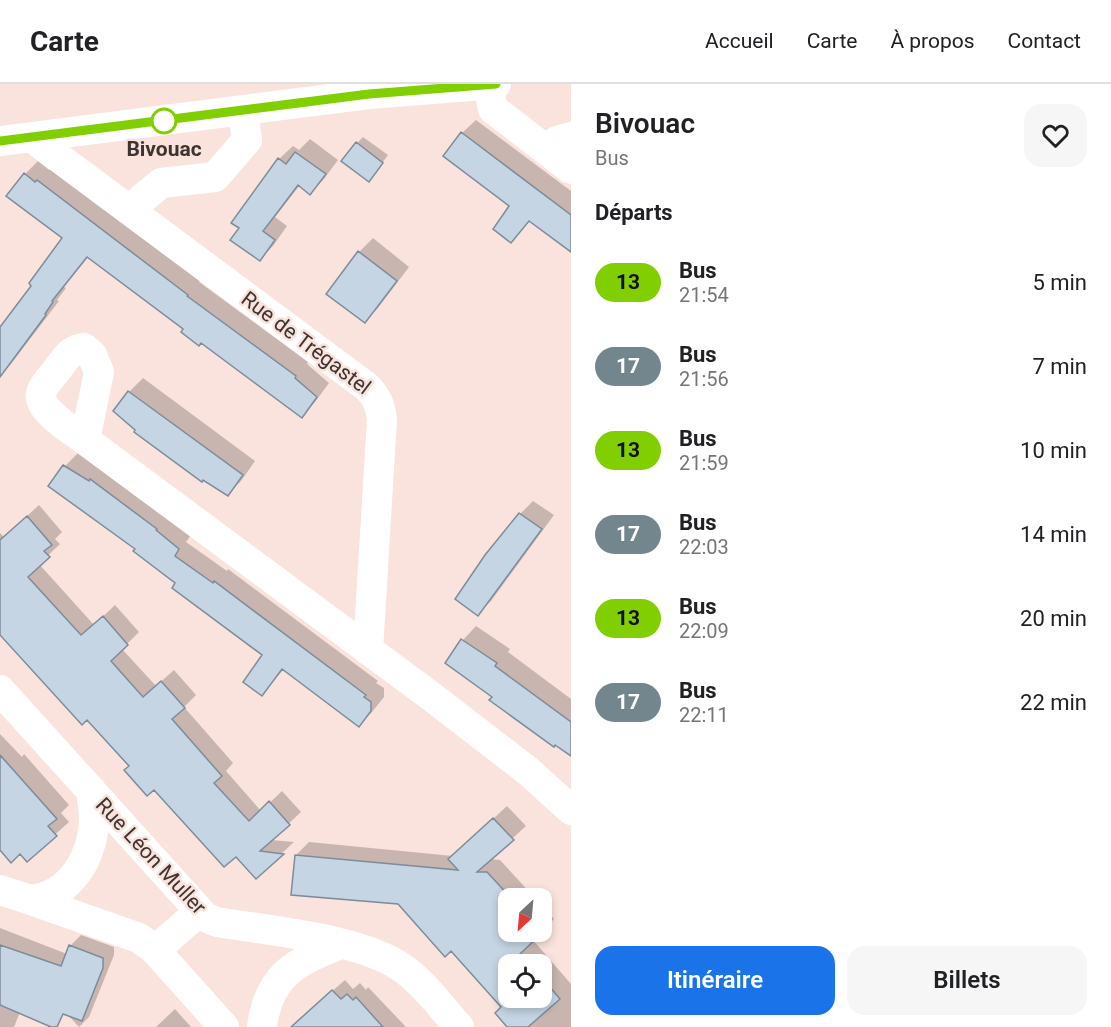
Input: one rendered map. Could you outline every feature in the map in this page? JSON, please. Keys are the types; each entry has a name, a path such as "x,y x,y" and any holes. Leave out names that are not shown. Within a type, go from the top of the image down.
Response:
{"street":[{"path":"0,141 411,88 492,85 493,109 558,143 571,169"},
{"path":"129,210 161,183 215,177 247,140 243,111"},
{"name":"Rue de Trégastel","path":"31,137 376,396 382,419 368,650"},
{"path":"85,440 528,771 571,810"},
{"name":"Rue Léon Muller","path":"0,690 199,912 217,922 340,944 388,959 402,968 459,1027"},
{"path":"31,900 45,898 56,892 80,869 87,852 94,821 91,790"},
{"path":"0,891 139,938 155,950 224,1027"},
{"path":"155,950 199,912"},
{"path":"262,1027 272,994 286,973 297,963 340,944"}],"building":[{"path":"461,132 571,215 571,252 529,221 511,243 493,229 509,206 443,156"},
{"path":"356,142 383,163 369,182 341,161"},
{"path":"295,152 326,174 310,195 298,185 263,231 275,240 260,261 230,240 239,228 231,223 278,158 286,164"},
{"path":"24,173 35,182 37,180 187,296 296,376 295,378 317,397 302,418 201,343 199,346 181,332 183,329 87,257 52,301 46,315 0,377 0,327 31,286 29,283 62,238 6,196"},
{"path":"358,251 397,281 365,323 326,294"},
{"path":"128,391 243,475 228,496 203,480 202,482 134,432 135,430 113,411"},
{"path":"63,465 89,481 90,479 157,529 179,549 175,556 213,583 214,581 366,695 364,697 371,702 371,711 359,727 282,669 262,696 243,682 262,655 172,588 175,583 133,551 135,549 48,486"},
{"path":"519,513 542,529 478,616 455,599 485,555"},
{"path":"27,516 52,545 44,551 50,557 28,577 81,635 103,616 128,645 111,661 143,697 161,681 185,708 172,719 222,776 214,783 249,821 269,801 290,825 260,851 284,854 256,879 236,857 224,867 154,790 147,796 124,770 129,766 87,720 82,725 0,635 0,540"},
{"path":"461,639 497,663 495,666 571,722 571,756 555,745 554,747 489,700 492,697 445,663"},
{"path":"0,755 57,819 48,826 57,836 27,862 20,854 11,863 0,850"},
{"path":"493,818 514,840 477,872 487,872 502,888 498,888 498,942 533,942 520,954 498,954 498,1004 451,951 445,957 398,904 291,895 295,855 458,870 448,859"},
{"path":"0,945 61,966 69,945 103,958 103,968 82,1021 63,1014 57,1027 51,1027 0,1005"},
{"path":"332,990 341,999 347,994 353,1000 356,997 383,1027 291,1027"},
{"path":"552,990 560,999 552,1006"},
{"path":"500,1008 550,1008 528,1027 507,1027 495,1013"}],"bus line":[{"name":"13","path":"0,141 369,94 496,84"}],"place":[{"name":"Bivouac","path":"164,121"}]}
